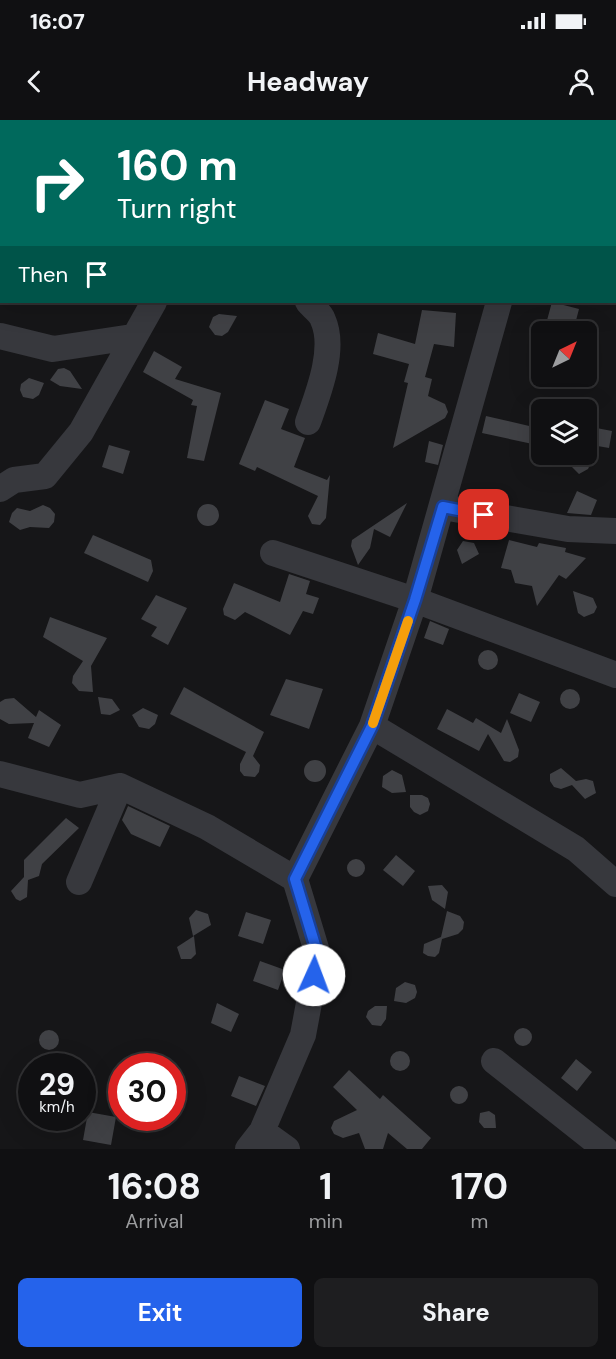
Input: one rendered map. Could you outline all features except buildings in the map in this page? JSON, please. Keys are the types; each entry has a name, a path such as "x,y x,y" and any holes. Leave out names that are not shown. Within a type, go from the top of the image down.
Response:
{"street":[{"path":"0,489 14,480 45,476 81,432 153,303"},
{"path":"308,422 323,380 327,349 323,319 309,303"},
{"path":"295,879 372,726 415,600 443,507 499,303"},
{"path":"0,336 53,349 132,338"},
{"path":"443,507 568,529 616,531"},
{"path":"273,553 415,600 616,675"},
{"path":"372,726 576,849 616,884"},
{"path":"0,774 80,795 120,786 207,827 295,879 318,955 303,1035 255,1140 287,1149"},
{"path":"79,882 120,786"},
{"path":"494,1061 605,1149"}],"slow traffic":[{"path":"373,723 408,621"}],"route":[{"path":"314,975 318,955 295,879 372,726 415,600 443,507 484,515"}]}
